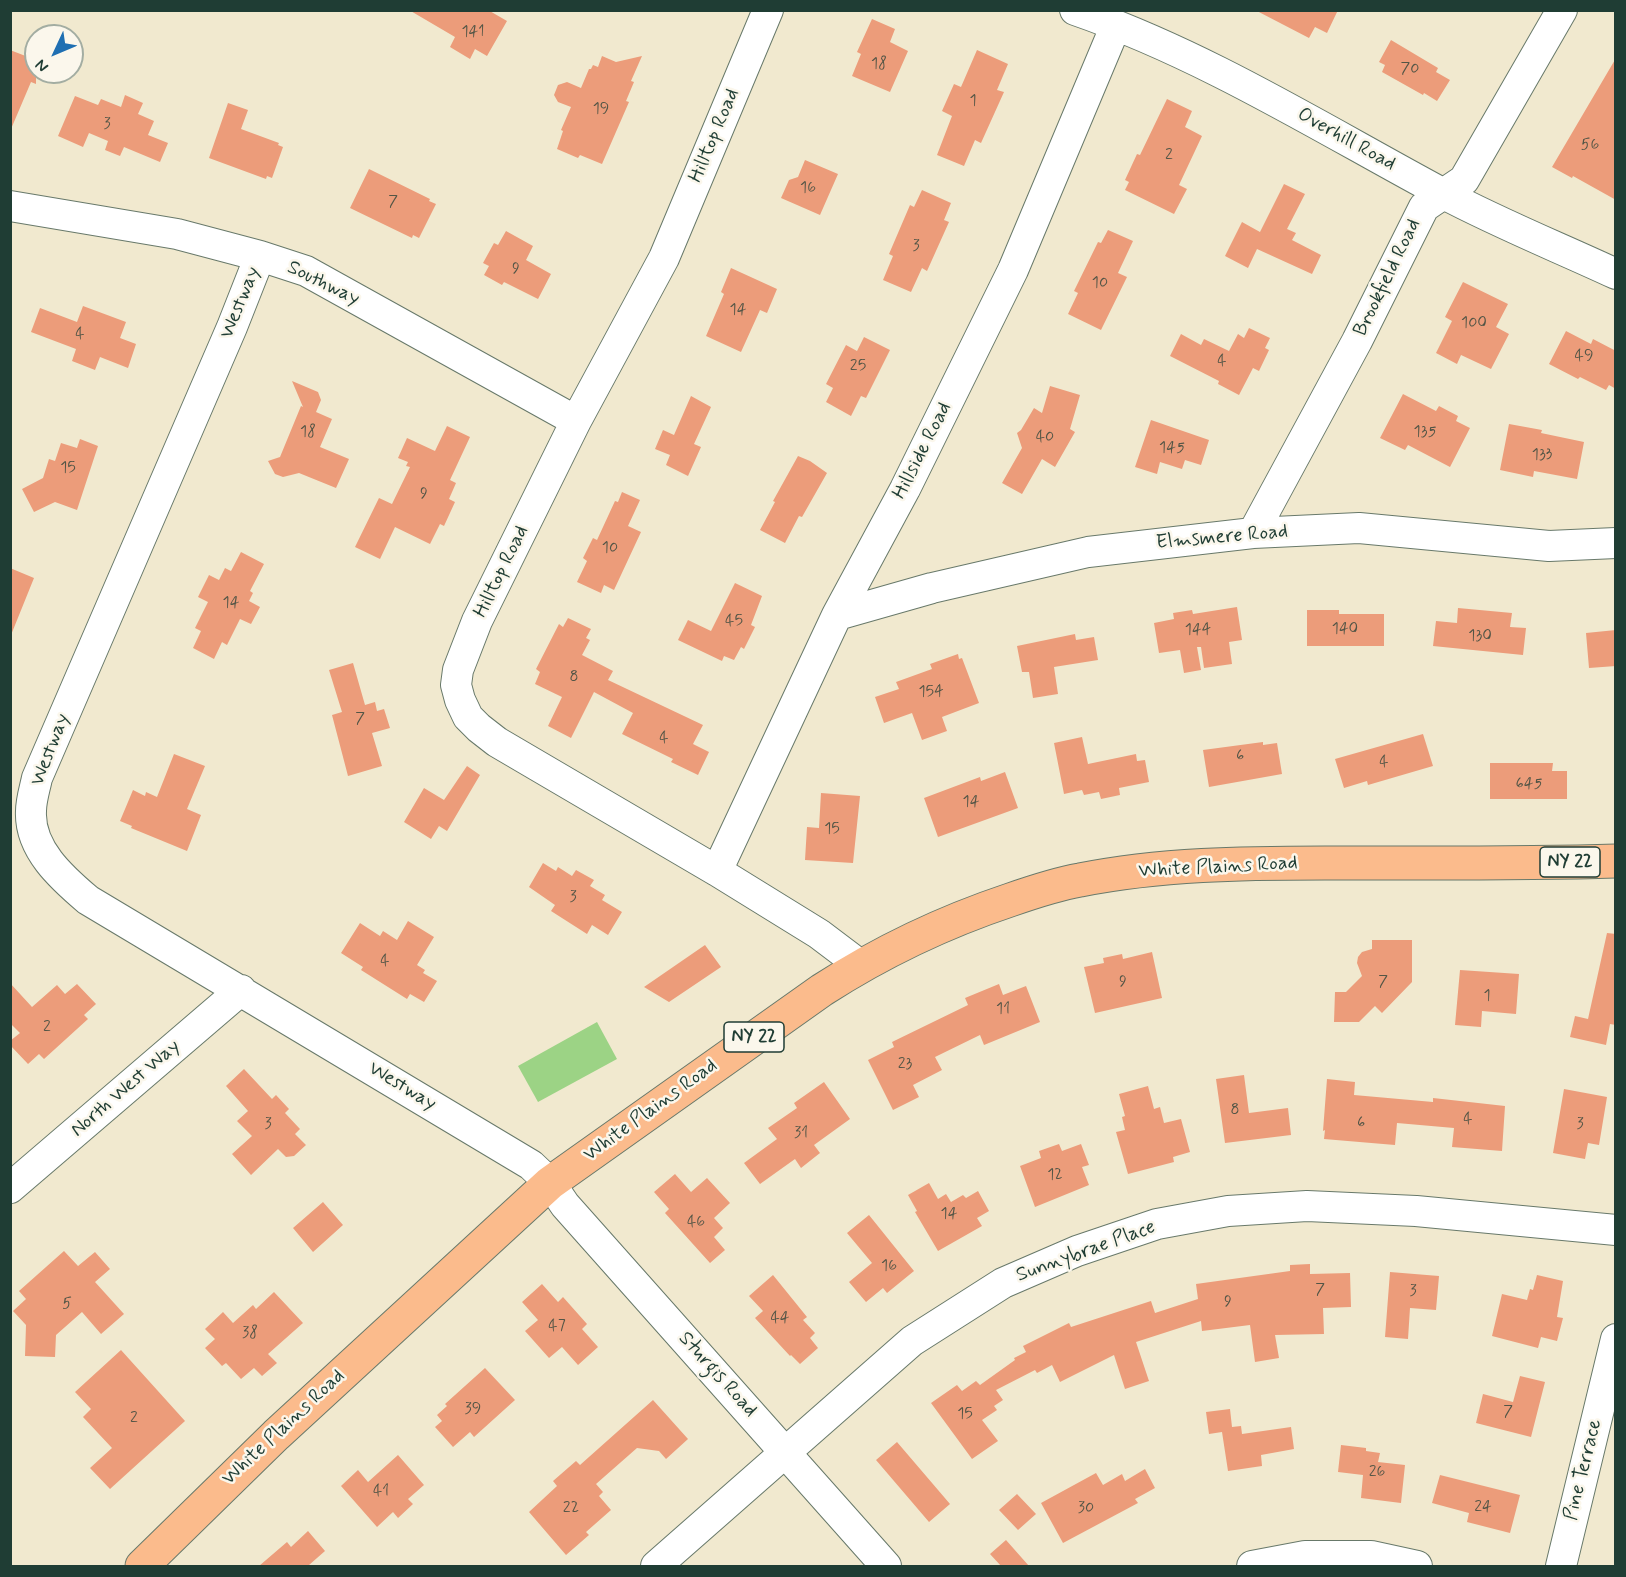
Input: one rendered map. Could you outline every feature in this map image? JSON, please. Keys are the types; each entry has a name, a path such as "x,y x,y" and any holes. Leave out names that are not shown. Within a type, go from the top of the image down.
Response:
{"main road":[{"name":"White Plains Road","path":"142,1566 276,1435 550,1183 767,1028 861,965 929,930 983,909 1080,880 1183,866 1269,863 1616,861"}],"street":[{"name":"Hilltop Road","path":"768,10 664,258 576,421 477,621 458,670 456,685 468,717 478,728 497,742 819,933 861,965"},
{"name":"Overhill Road","path":"1075,10 1160,43 1248,86 1444,194 1616,274"},
{"name":"Brookfield Road","path":"1254,533 1357,341 1424,207 1464,180 1562,10"},
{"name":"Hillside Road","path":"717,871 837,615 905,489 1013,270 1116,25"},
{"name":"Southway","path":"10,206 177,234 306,271 576,421"},
{"name":"Westway","path":"260,256 232,327 37,778 31,812 33,830 49,862 88,900 531,1165 550,1183"},
{"name":"Elmsmere Road","path":"837,615 932,588 1088,552 1254,533 1359,528 1549,546 1616,543"},
{"name":"North West Way","path":"10,1188 241,990"},
{"name":"Sturgis Road","path":"550,1183 565,1205 886,1566"},
{"name":"Sunnybrae Place","path":"656,1566 912,1341 1003,1283 1077,1251 1158,1224 1228,1211 1307,1206 1416,1211 1616,1230"},
{"name":"Pine Terrace","path":"1561,1566 1616,1339"},
{"path":"1252,1566 1305,1556 1371,1556 1417,1566"}],"green space":[{"path":"597,1022 617,1059 538,1102 518,1066"}],"building":[{"path":"409,10 488,10 507,21 487,56 475,49 470,59 450,47 455,37"},
{"path":"1255,10 1338,10 1327,33 1315,27 1309,38"},
{"path":"872,19 895,29 890,42 908,51 890,92 852,76 861,54 857,52"},
{"path":"1391,40 1438,68 1436,72 1450,80 1437,101 1382,72 1385,65 1379,62"},
{"path":"10,50 24,55 24,84 30,84 11,129"},
{"path":"977,50 1008,64 997,90 1004,92 981,143 975,140 964,166 937,155 952,116 942,111 954,84 961,87"},
{"path":"602,56 616,62 642,56 631,81 634,82 626,101 629,102 602,164 580,155 578,158 557,149 563,131 561,130 571,107 558,102 554,95 558,85 567,82 581,88 589,69 593,65 598,67"},
{"path":"1616,58 1616,200 1552,167"},
{"path":"125,95 143,103 138,114 154,121 148,135 168,143 160,162 124,147 120,156 105,150 108,141 89,133 83,147 58,136 75,96 98,105 101,99 121,107"},
{"path":"1167,99 1192,111 1185,127 1202,136 1179,185 1187,189 1174,214 1125,190 1129,182 1125,180 1137,154 1140,155"},
{"path":"228,103 248,110 241,129 279,143 278,145 283,147 272,178 267,176 266,179 209,158"},
{"path":"805,160 838,174 820,215 781,198 789,180 798,177"},
{"path":"369,169 436,204 419,238 413,235 412,238 350,208"},
{"path":"1284,184 1305,194 1287,229 1296,233 1292,240 1321,255 1312,274 1257,249 1248,268 1225,256 1242,222 1260,232"},
{"path":"922,190 951,203 944,220 949,222 927,271 922,268 911,292 883,280 893,256 889,254 910,205 914,207"},
{"path":"1108,230 1133,241 1118,273 1127,277 1101,330 1068,314 1078,293 1074,291 1098,242 1101,243"},
{"path":"506,231 533,246 526,260 551,274 538,299 504,282 502,285 484,275 489,266 483,263 494,243 498,245"},
{"path":"731,268 777,289 767,313 760,310 741,352 706,336 724,294 721,292"},
{"path":"1463,282 1508,304 1496,327 1509,334 1491,369 1461,355 1457,364 1436,353 1452,321 1445,317"},
{"path":"83,306 126,322 120,338 136,344 128,368 100,357 95,370 72,361 76,349 31,332 40,308 77,322"},
{"path":"1249,328 1270,338 1265,348 1269,350 1259,371 1253,368 1239,395 1218,384 1219,381 1170,356 1181,334 1201,345 1204,339 1229,351 1238,334 1244,338"},
{"path":"1566,331 1591,344 1593,339 1616,351 1616,389 1609,385 1606,390 1549,364"},
{"path":"864,337 890,350 866,398 861,396 851,416 826,402 833,388 826,384 846,345 857,351"},
{"path":"292,381 318,392 321,400 316,412 332,419 320,447 349,459 336,488 299,473 283,477 275,474 268,461 280,457 301,406 303,407"},
{"path":"1050,386 1080,395 1070,429 1075,432 1055,467 1042,459 1022,494 1002,483 1022,448 1017,433 1034,408 1042,413"},
{"path":"1403,394 1436,411 1439,406 1458,416 1456,421 1470,428 1450,467 1408,445 1405,450 1380,438"},
{"path":"691,396 711,407 694,444 701,447 688,476 666,465 670,455 655,449 663,430 674,435"},
{"path":"1151,420 1209,440 1201,465 1185,460 1182,469 1160,462 1157,474 1135,467"},
{"path":"1509,424 1542,430 1541,433 1584,442 1577,479 1534,471 1533,477 1500,470"},
{"path":"447,426 470,437 450,480 456,483 449,499 455,502 444,526 440,524 430,544 395,527 380,559 355,547 379,498 392,504 410,467 406,466 408,462 398,458 407,438 435,451"},
{"path":"80,439 98,446 77,510 55,502 34,512 22,489 43,478 49,459 55,461 61,443 77,448"},
{"path":"798,456 827,473 802,517 799,516 785,543 760,530"},
{"path":"622,492 640,500 628,526 641,532 614,590 604,585 601,593 577,582 587,561 583,558 593,538 597,540 615,501 618,502"},
{"path":"241,552 264,564 250,591 253,593 249,601 260,607 251,624 240,619 227,645 222,642 214,659 193,648 201,631 195,628 208,602 198,597 209,575 219,580 225,568 231,571"},
{"path":"10,568 34,578 11,635 10,635"},
{"path":"735,583 762,596 751,625 755,627 744,649 741,647 734,660 724,656 722,661 678,640 688,620 711,631"},
{"path":"1237,607 1242,640 1229,642 1232,664 1204,668 1201,647 1197,647 1201,670 1184,673 1180,650 1159,653 1154,623 1174,619 1173,613 1192,610 1193,614"},
{"path":"1458,608 1512,613 1510,627 1526,628 1523,655 1433,646 1436,621 1457,623"},
{"path":"1307,610 1339,610 1339,614 1384,614 1384,646 1307,646"},
{"path":"568,618 591,629 586,638 590,640 582,655 613,671 608,680 703,725 693,744 709,752 698,775 671,762 673,759 622,734 633,713 594,692 571,738 548,726 562,697 535,684 540,672 536,669 559,624 563,627"},
{"path":"1616,630 1616,666 1589,668 1586,633"},
{"path":"1075,634 1076,640 1094,637 1098,660 1054,667 1058,694 1033,698 1029,672 1022,672 1017,646"},
{"path":"958,654 959,659 962,658 979,703 942,717 947,731 922,740 912,713 884,723 875,697 899,689 896,682 932,669 930,664"},
{"path":"353,663 365,705 375,702 377,711 384,709 390,728 372,733 382,766 348,776 332,715 342,712 329,670"},
{"path":"1423,734 1433,766 1368,785 1367,781 1344,788 1335,759"},
{"path":"1082,737 1088,764 1136,754 1137,761 1145,760 1149,782 1119,788 1120,795 1101,799 1099,792 1084,795 1082,790 1064,794 1054,743"},
{"path":"1263,742 1263,745 1277,743 1282,774 1209,787 1203,750"},
{"path":"174,754 205,766 187,809 201,815 187,851 131,828 132,826 120,821 133,790 145,796 146,792 157,797"},
{"path":"1490,763 1553,763 1552,771 1567,771 1567,799 1490,799"},
{"path":"467,766 480,775 447,831 439,826 431,839 404,822 424,788 444,800"},
{"path":"1005,772 1018,808 938,837 924,798 980,777 981,781"},
{"path":"821,793 860,796 853,863 805,860 807,827 819,828"},
{"path":"543,863 556,871 558,867 572,876 576,870 594,880 590,886 605,895 602,900 622,912 608,935 592,925 587,934 551,911 555,905 529,887"},
{"path":"408,921 434,937 417,965 425,970 423,973 437,981 424,1002 410,994 407,999 361,970 363,967 341,953 360,923 380,936 383,931 397,940"},
{"path":"1607,933 1616,934 1616,1025 1610,1024 1606,1045 1570,1037 1575,1016 1588,1019"},
{"path":"1372,940 1412,940 1412,982 1382,1013 1375,1006 1359,1022 1334,1022 1335,992 1346,992 1362,976 1357,963 1358,957 1362,952 1372,949"},
{"path":"705,945 721,967 669,1002 644,987"},
{"path":"1152,952 1162,998 1095,1013 1084,967 1104,963 1103,958 1122,954 1123,959"},
{"path":"1460,970 1519,974 1516,1014 1482,1011 1481,1027 1455,1025"},
{"path":"10,983 32,1007 57,985 65,994 77,984 96,1004 84,1015 88,1019 44,1059 39,1054 28,1064 10,1045 10,1041 20,1033 10,1023"},
{"path":"999,984 1003,995 1026,986 1040,1022 984,1045 980,1035 935,1057 942,1070 913,1085 919,1097 893,1110 868,1060 894,1047 892,1042 968,1005 965,998"},
{"path":"244,1069 272,1099 276,1095 289,1109 285,1113 300,1129 295,1134 306,1145 294,1156 286,1157 278,1149 251,1175 232,1154 252,1136 237,1121 248,1111 226,1086"},
{"path":"1244,1075 1249,1113 1288,1108 1291,1135 1225,1143 1216,1079"},
{"path":"1327,1079 1355,1082 1354,1095 1433,1102 1433,1098 1505,1106 1502,1151 1452,1147 1454,1128 1397,1123 1395,1145 1324,1139"},
{"path":"824,1082 850,1119 814,1145 820,1153 801,1168 795,1159 760,1184 744,1163 777,1139 768,1128 797,1108 794,1103"},
{"path":"1148,1086 1154,1109 1160,1107 1164,1123 1181,1119 1190,1152 1173,1157 1174,1162 1128,1174 1116,1132 1125,1130 1122,1117 1125,1116 1119,1094"},
{"path":"1564,1089 1607,1097 1599,1145 1588,1143 1585,1159 1553,1153"},
{"path":"1059,1144 1062,1151 1081,1144 1089,1165 1082,1167 1089,1185 1035,1207 1020,1166 1041,1158 1039,1151"},
{"path":"675,1174 691,1192 707,1178 730,1203 714,1218 723,1228 714,1237 725,1250 710,1263 665,1213 669,1209 654,1192"},
{"path":"929,1183 938,1199 946,1194 951,1202 963,1195 966,1198 978,1191 989,1211 977,1218 982,1226 938,1251 915,1212 917,1211 908,1195"},
{"path":"323,1202 343,1225 313,1252 293,1228"},
{"path":"869,1215 914,1271 887,1293 883,1288 866,1302 849,1282 872,1263 847,1233"},
{"path":"64,1251 78,1266 95,1252 110,1269 95,1282 124,1314 101,1334 82,1312 56,1335 55,1357 25,1356 26,1325 13,1311 26,1299 19,1291"},
{"path":"1310,1264 1310,1274 1350,1273 1351,1307 1323,1308 1324,1334 1275,1335 1279,1358 1255,1362 1250,1325 1202,1331 1201,1321 1136,1342 1149,1381 1125,1389 1114,1355 1060,1382 1052,1365 1037,1373 1035,1370 996,1390 1003,1400 994,1406 997,1410 982,1420 998,1441 972,1459 931,1403 957,1385 962,1391 976,1381 980,1385 1015,1360 1014,1358 1026,1352 1023,1346 1069,1323 1071,1327 1151,1301 1155,1313 1198,1299 1196,1284 1290,1271 1290,1265"},
{"path":"1390,1272 1439,1276 1436,1310 1410,1308 1408,1339 1385,1337"},
{"path":"773,1275 807,1317 803,1320 815,1333 810,1338 818,1348 800,1364 755,1318 763,1311 749,1296"},
{"path":"1537,1275 1563,1281 1557,1317 1563,1318 1557,1341 1541,1337 1538,1348 1492,1336 1502,1294 1527,1300 1530,1289 1533,1290"},
{"path":"542,1284 558,1302 563,1297 587,1324 582,1329 598,1347 578,1365 562,1347 549,1358 525,1331 538,1320 522,1302"},
{"path":"274,1292 303,1323 268,1354 277,1363 262,1376 254,1368 241,1379 226,1363 222,1366 205,1348 215,1339 205,1329 223,1312 233,1323 253,1305 256,1309"},
{"path":"121,1350 185,1421 110,1489 90,1468 112,1448 83,1417 91,1409 75,1392"},
{"path":"485,1368 515,1400 474,1437 470,1432 453,1447 435,1427 442,1421 437,1415 447,1406 445,1404"},
{"path":"1520,1376 1545,1382 1531,1437 1476,1423 1483,1394 1513,1402"},
{"path":"653,1400 688,1439 666,1459 659,1451 637,1448 596,1484 603,1492 599,1496 611,1510 586,1532 589,1535 566,1555 529,1512 557,1486 553,1481 576,1461 580,1465"},
{"path":"1230,1409 1232,1427 1241,1426 1242,1434 1291,1427 1294,1449 1261,1455 1262,1466 1228,1471 1222,1432 1209,1434 1206,1412"},
{"path":"897,1442 950,1504 929,1522 876,1460"},
{"path":"1341,1445 1366,1448 1366,1451 1380,1453 1378,1462 1405,1465 1401,1503 1361,1498 1363,1475 1338,1472"},
{"path":"398,1455 424,1485 408,1499 413,1504 398,1518 393,1512 377,1527 341,1486 358,1470 368,1482"},
{"path":"1145,1469 1155,1488 1135,1499 1138,1503 1063,1543 1041,1503 1096,1473 1103,1485 1122,1474 1125,1481"},
{"path":"1440,1475 1520,1495 1510,1533 1467,1522 1469,1513 1432,1503"},
{"path":"1017,1494 1036,1514 1018,1530 999,1510"},
{"path":"308,1531 325,1551 310,1566 259,1566 287,1542 291,1547"},
{"path":"1006,1540 1029,1566 1001,1566 990,1554"}]}
